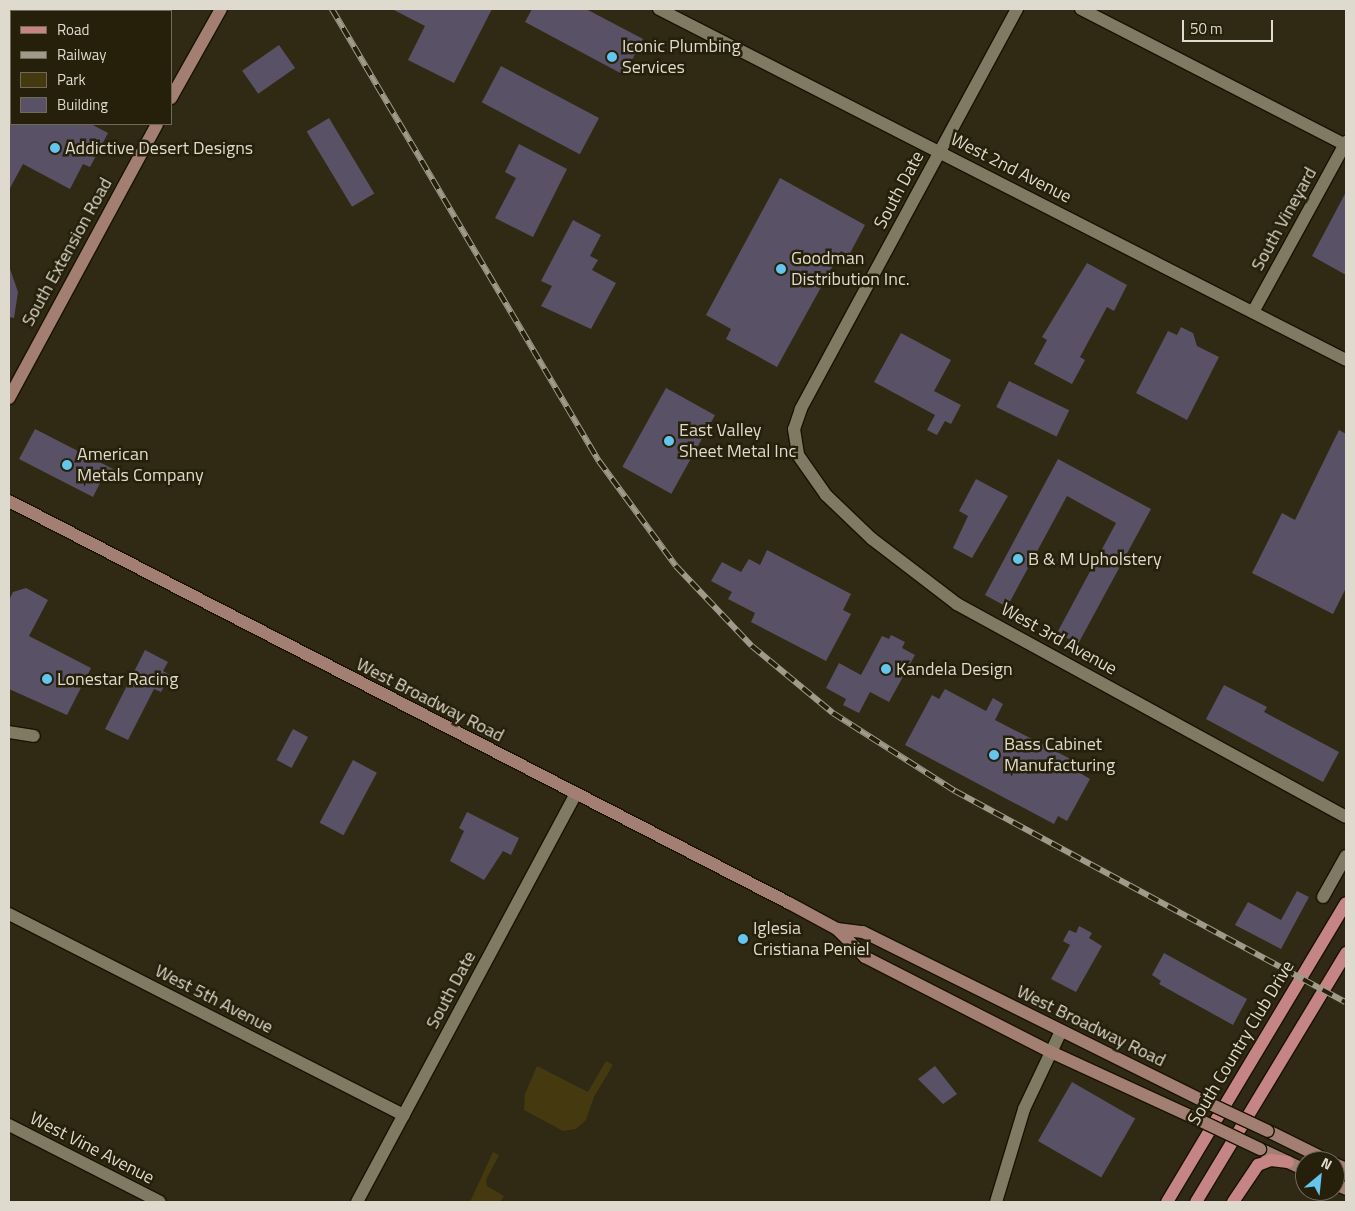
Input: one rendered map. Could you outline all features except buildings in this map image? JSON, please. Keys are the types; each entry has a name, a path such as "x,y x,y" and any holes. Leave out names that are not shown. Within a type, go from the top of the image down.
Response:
{"main road":[{"path":"172,96 219,10"},
{"name":"South Extension Road","path":"9,398 156,125"},
{"name":"West Broadway Road","path":"9,501 837,929 865,957 1051,1052 1295,1165"},
{"name":"South Country Club Drive","path":"1166,1202 1346,903"},
{"name":"West Broadway Road","path":"837,929 864,932 1061,1031 1309,1151"},
{"path":"1196,1202 1346,953"},
{"path":"1234,1202 1258,1165 1271,1160 1288,1162"}],"street":[{"name":"West 2nd Avenue","path":"659,9 1346,360"},
{"name":"South Date","path":"794,445 794,429 801,409 1017,9"},
{"path":"1082,9 1346,144"},
{"name":"South Vineyard","path":"1253,312 1346,144"},
{"name":"West 3rd Avenue","path":"794,445 805,469 826,495 924,581 957,604 1346,817"},
{"path":"9,732 34,736"},
{"name":"South Date","path":"357,1202 576,794"},
{"path":"1322,897 1346,856"},
{"name":"West 5th Avenue","path":"9,914 404,1116"},
{"path":"996,1202 1024,1109 1061,1031"},
{"name":"West Vine Avenue","path":"9,1125 160,1202"}],"green space":[{"path":"606,1061 613,1065 594,1097 586,1120 576,1129 563,1131 524,1110 525,1094 537,1066 588,1092"},
{"path":"493,1152 499,1155 486,1180 487,1186 504,1196 500,1202 470,1202"}],"railway":[{"path":"332,9 599,461 676,566 752,646 833,713 955,791 1346,1002"}],"place":[{"name":"Iconic Plumbing Services","path":"612,57"},
{"name":"Addictive Desert Designs","path":"55,148"},
{"name":"Goodman Distribution Inc.","path":"781,269"},
{"name":"East Valley Sheet Metal Inc","path":"669,441"},
{"name":"American Metals Company","path":"67,465"},
{"name":"B & M Upholstery","path":"1018,559"},
{"name":"Kandela Design","path":"886,669"},
{"name":"Lonestar Racing","path":"47,679"},
{"name":"Bass Cabinet Manufacturing","path":"994,755"},
{"name":"Iglesia Cristiana Peniel","path":"743,939"}]}
